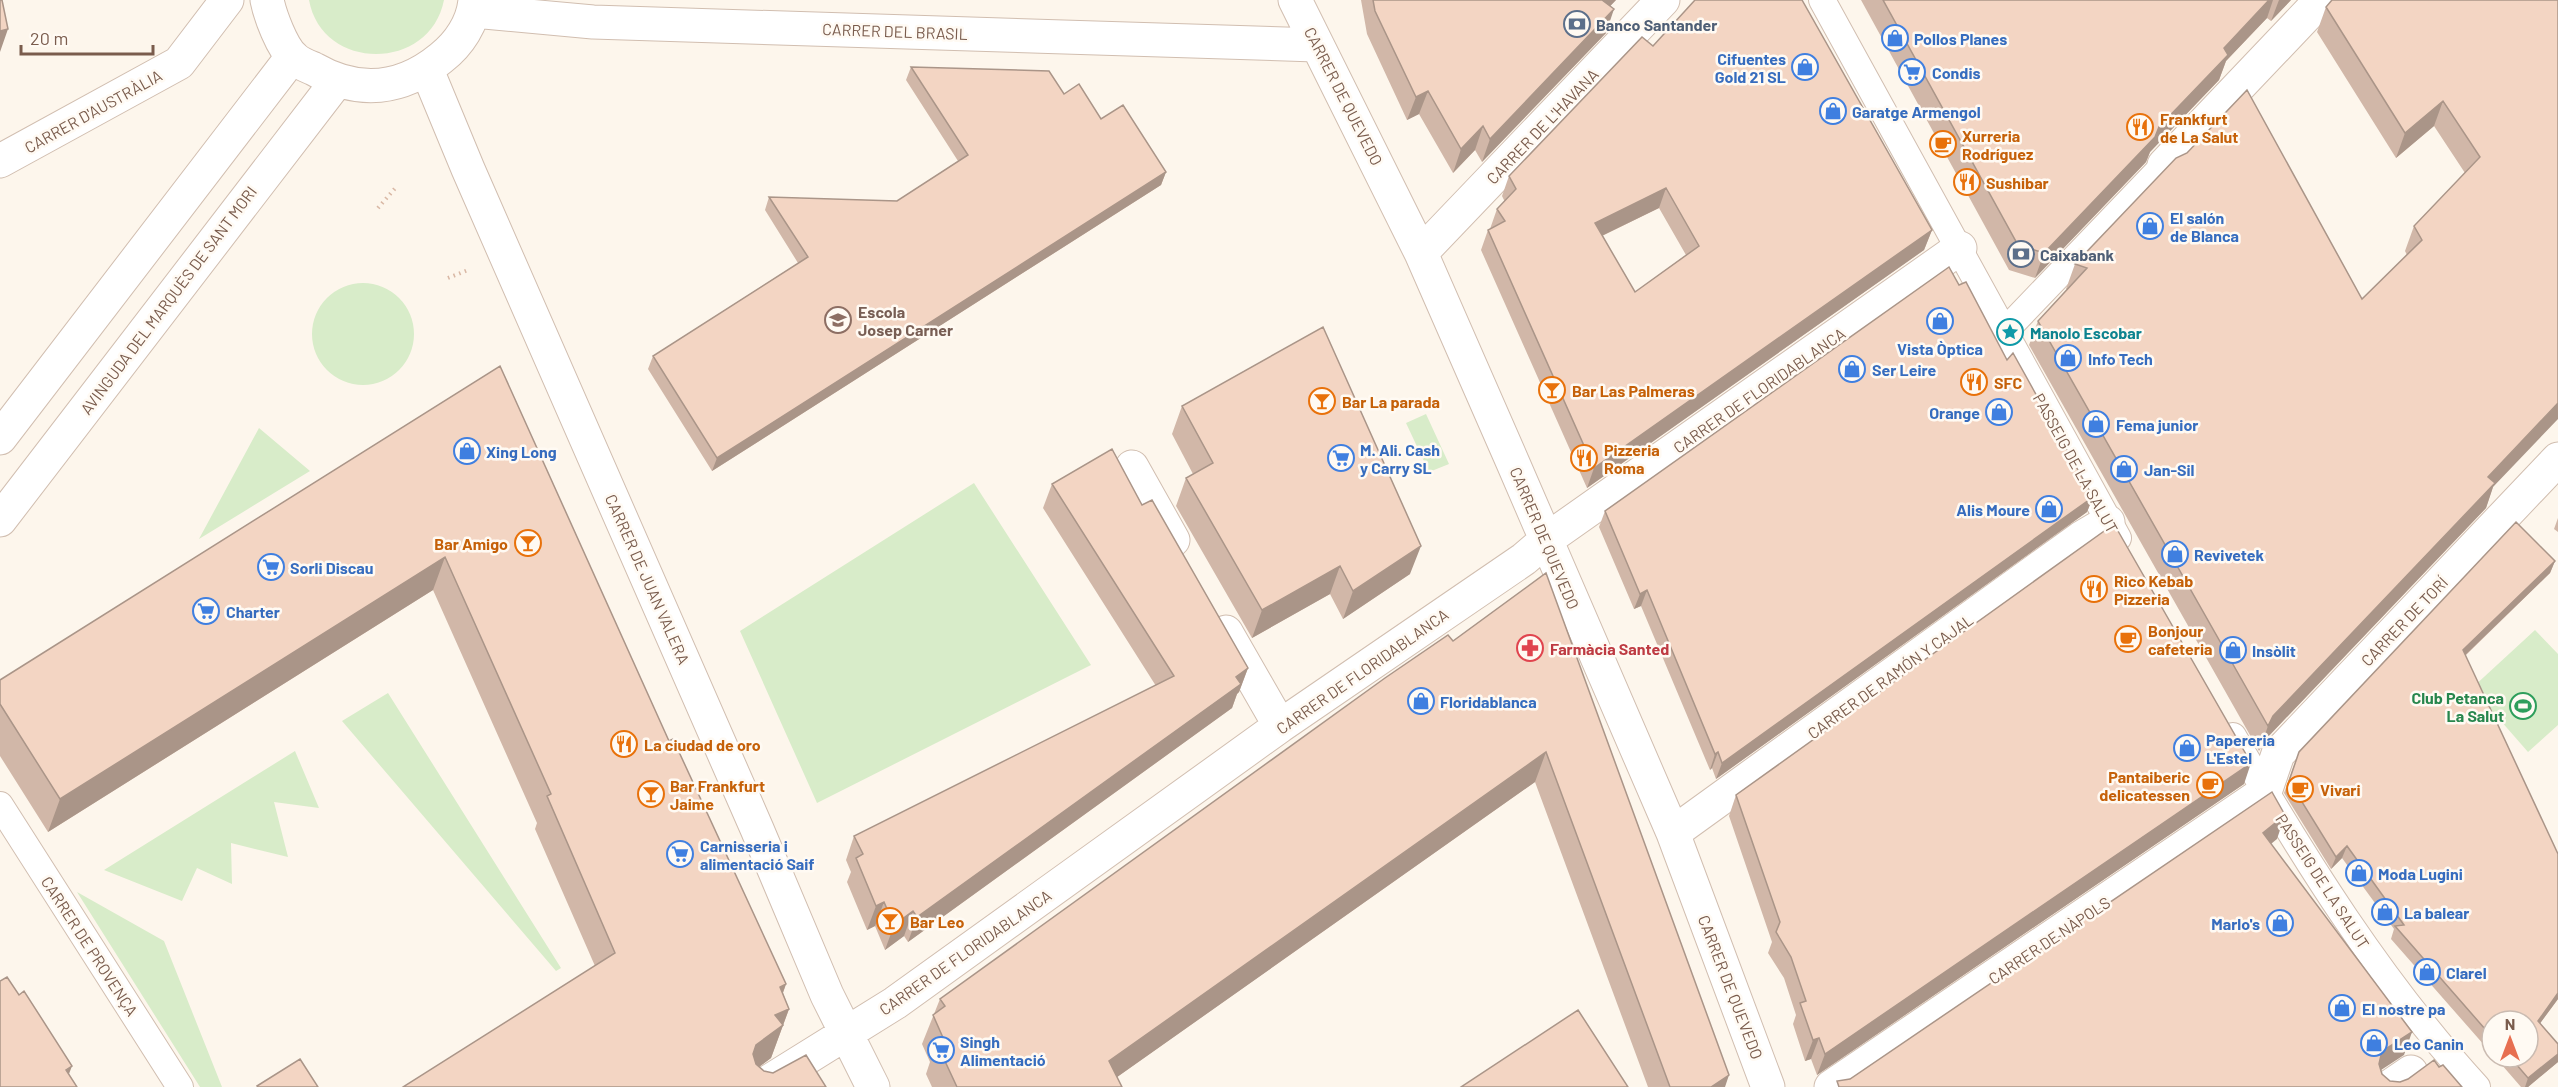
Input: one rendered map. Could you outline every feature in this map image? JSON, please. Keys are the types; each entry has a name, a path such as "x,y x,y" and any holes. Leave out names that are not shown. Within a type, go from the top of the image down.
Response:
{"street":[{"name":"CARRER D'AUSTRÀLIA","path":"0,161 179,63 227,0"},
{"path":"267,0 270,15 292,57 337,81 381,86 408,80 427,70 453,48 468,26 475,6"},
{"name":"CARRER DE QUEVEDO","path":"1295,0 1387,180 1421,253 1546,540 1673,833 1768,1087"},
{"name":"CARRER DE L'HAVANA","path":"1421,253 1663,0"},
{"name":"PASSEIG DE LA SALUT","path":"1822,0 1960,248 2003,333 2130,558"},
{"path":"2003,333 2321,0"},
{"name":"CARRER DEL BRASIL","path":"475,6 593,22 1316,45"},
{"path":"0,438 292,57"},
{"name":"CARRER DE JUAN VALERA","path":"427,70 468,169 753,818 827,995 873,1087"},
{"name":"AVINGUDA DEL MARQUÈS DE SANT MORI","path":"0,520 337,81"},
{"name":"CARRER DE FLORIDABLANCA","path":"760,1087 895,1003 1280,726 1524,560 1546,540 1960,248"},
{"name":"CARRER DE TORÍ","path":"2265,792 2278,754 2558,459"},
{"path":"1132,467 1191,570"},
{"name":"CARRER DE RAMÓN Y CAJAL","path":"1673,833 2081,538 2108,522"},
{"path":"1208,601 1280,726"},
{"name":"PASSEIG DE LA SALUT","path":"2224,720 2265,792 2354,932 2445,1052 2477,1087"},
{"name":"CARRER DE NÀPOLS","path":"1831,1087 2265,792"},
{"name":"CARRER DE PROVENÇA","path":"0,805 180,1087"},
{"path":"2400,1080 2445,1052"}],"path":[{"path":"378,208 396,186"},
{"path":"448,278 469,271"}],"green space":[{"path":"309,0 444,0 435,24 419,40 399,51 376,54 354,51 334,40 318,24"},
{"path":"363,283 382,287 399,298 410,315 414,334 410,353 399,370 382,381 363,385 344,381 327,370 316,353 312,334 316,315 327,298 344,287"},
{"path":"1426,414 1449,464 1429,472 1406,423"},
{"path":"259,428 310,471 199,539"},
{"path":"974,483 1091,665 817,803 740,631"},
{"name":"Club Petanca La Salut","path":"2535,630 2558,654 2558,725 2528,752 2472,688"},
{"path":"388,693 561,968 556,971 342,721"},
{"path":"295,751 319,808 274,802 288,857 231,843 232,884 197,868 182,901 104,870"},
{"path":"77,892 164,941 222,1087 200,1087"}],"building":[{"path":"0,0 2,0 8,29 0,31"},
{"path":"1373,0 1602,0 1614,9 1490,139 1483,126 1461,149 1428,91 1416,97 1375,11"},
{"path":"1695,0 1802,0 1932,230 1594,468 1488,230 1505,221 1497,209 1516,189 1509,176 1642,37 1653,46","holes":["1666,188 1699,246 1635,292 1595,223"]},
{"path":"1883,0 2269,0 2224,48 2228,55 2159,127 2155,137 2044,253 2018,245"},
{"path":"2332,0 2558,0 2558,403 2488,477 2495,483 2273,716 2268,726 2038,321 2087,268 2075,264 2176,158 2187,153 2247,90 2362,299 2422,240 2414,226 2480,157 2443,101 2405,133 2326,7"},
{"name":"Escola Josep Carner","path":"911,67 1049,71 1064,94 1079,84 1101,119 1123,105 1166,172 717,458 653,356 808,257 769,197 897,201 968,155"},
{"path":"1949,267 1959,285 1966,282 2007,360 2013,353 2093,497 1722,763 1718,752 1715,754 1647,590 1640,594 1605,511"},
{"path":"1323,327 1421,546 1353,591 1340,566 1262,610 1186,478 1213,463 1182,406"},
{"path":"500,366 669,741 673,739 786,984 780,987 789,1009 775,1015 783,1025 756,1045 753,1054 756,1064 764,1071 773,1073 806,1055 826,1087 403,1087 615,953 547,796 551,794 445,557 60,799 0,704 0,680"},
{"path":"1112,449 1142,505 1152,500 1248,668 1236,677 1241,684 917,917 913,911 894,925 884,902 876,906 856,858 863,854 854,836 1174,676 1052,484"},
{"path":"2516,522 2555,561 2463,650 2558,854 2558,993 2540,1018 2540,1009 2480,1009 2480,1023 2395,926 2404,925 2347,846 2336,857 2289,781 2299,752"},
{"path":"2114,524 2251,763 1825,1054 1819,1038 1813,1040 1800,1003 1806,1001 1791,957 1776,932 1780,922 1736,795"},
{"path":"1546,573 1729,1075 1711,1087 1670,1087 1546,752 1109,1061 1122,1087 957,1087 937,1044 944,1040 933,1015 945,1006 940,999 1385,678 1448,635 1453,641"},
{"path":"2272,792 2285,815 2263,833 2412,1032 2387,1048 2381,1055 2379,1064 2382,1074 2390,1081 2400,1082 2408,1079 2434,1060 2439,1067 2443,1065 2462,1087 1839,1087 1837,1081 1850,1079"},
{"path":"7,977 19,995 24,991 72,1066 66,1070 77,1087 0,1087 0,981"},
{"path":"1578,1010 1628,1087 1461,1087"},
{"path":"2540,1023 2558,1044 2558,1054 2540,1068"},
{"path":"300,1059 318,1087 257,1086"},
{"path":"2520,1069 2539,1069 2528,1078"}],"place":[{"name":"Banco Santander","path":"1577,24"},
{"name":"Pollos Planes","path":"1895,38"},
{"name":"Cifuentes Gold 21 SL","path":"1805,67"},
{"name":"Condis","path":"1912,72"},
{"name":"Garatge Armengol","path":"1833,111"},
{"name":"Frankfurt de La Salut","path":"2140,127"},
{"name":"Xurreria Rodríguez","path":"1943,144"},
{"name":"Sushibar","path":"1967,182"},
{"name":"El salón de Blanca","path":"2150,226"},
{"name":"Caixabank","path":"2021,254"},
{"name":"Escola Josep Carner","path":"838,320"},
{"name":"Vista Òptica","path":"1940,321"},
{"name":"Manolo Escobar","path":"2010,332"},
{"name":"Info Tech","path":"2068,358"},
{"name":"Ser Leire","path":"1852,369"},
{"name":"SFC","path":"1974,382"},
{"name":"Bar Las Palmeras","path":"1552,390"},
{"name":"Bar La parada","path":"1322,401"},
{"name":"Orange","path":"1999,412"},
{"name":"Fema junior","path":"2096,424"},
{"name":"Xing Long","path":"467,451"},
{"name":"M. Ali. Cash y Carry SL","path":"1341,458"},
{"name":"Pizzeria Roma","path":"1584,458"},
{"name":"Jan-Sil","path":"2124,469"},
{"name":"Alis Moure","path":"2049,509"},
{"name":"Bar Amigo","path":"528,543"},
{"name":"Revivetek","path":"2175,554"},
{"name":"Sorli Discau","path":"271,567"},
{"name":"Rico Kebab Pizzeria","path":"2094,589"},
{"name":"Charter","path":"206,611"},
{"name":"Bonjour cafeteria","path":"2128,639"},
{"name":"Farmàcia Santed","path":"1530,648"},
{"name":"Insòlit","path":"2233,650"},
{"name":"Floridablanca","path":"1421,701"},
{"name":"Club Petanca La Salut","path":"2523,706"},
{"name":"La ciudad de oro","path":"624,744"},
{"name":"Papereria L'Estel","path":"2187,748"},
{"name":"Pantaiberic delicatessen","path":"2210,785"},
{"name":"Vivari","path":"2300,789"},
{"name":"Bar Frankfurt Jaime","path":"651,794"},
{"name":"Carnisseria i alimentació Saif","path":"680,854"},
{"name":"Moda Lugini","path":"2359,873"},
{"name":"La balear","path":"2385,912"},
{"name":"Bar Leo","path":"890,921"},
{"name":"Marlo's","path":"2280,923"},
{"name":"Clarel","path":"2427,972"},
{"name":"El nostre pa","path":"2342,1008"},
{"name":"Leo Canin","path":"2374,1043"},
{"name":"Singh Alimentació","path":"941,1050"}]}
